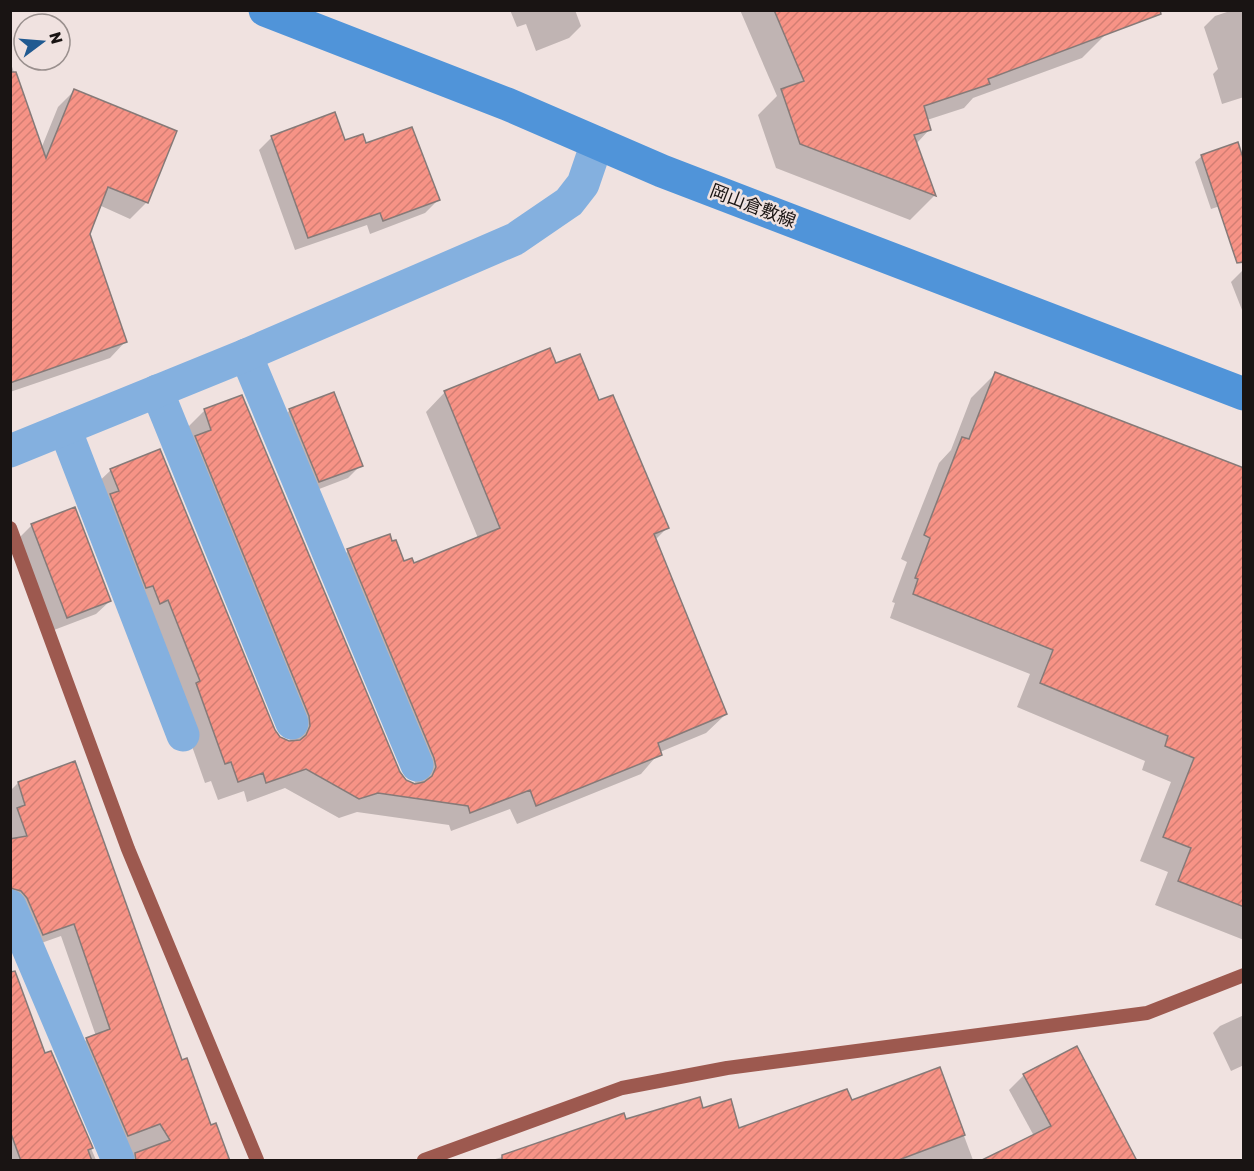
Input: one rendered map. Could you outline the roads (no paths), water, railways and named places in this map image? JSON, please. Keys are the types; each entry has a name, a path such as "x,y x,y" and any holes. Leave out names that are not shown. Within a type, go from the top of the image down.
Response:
{"main road":[{"name":"岡山倉敷線","path":"266,10 507,104 662,171 1244,394"}],"street":[{"path":"10,451 246,355 515,239 569,202 583,184 597,143"},
{"path":"246,355 417,765"},
{"path":"157,391 292,723"},
{"path":"65,429 183,735"},
{"path":"10,906 118,1161"}],"waterway":[{"path":"10,528 128,849 257,1160"},
{"path":"424,1160 622,1088 727,1068 1147,1013 1244,975"}]}
